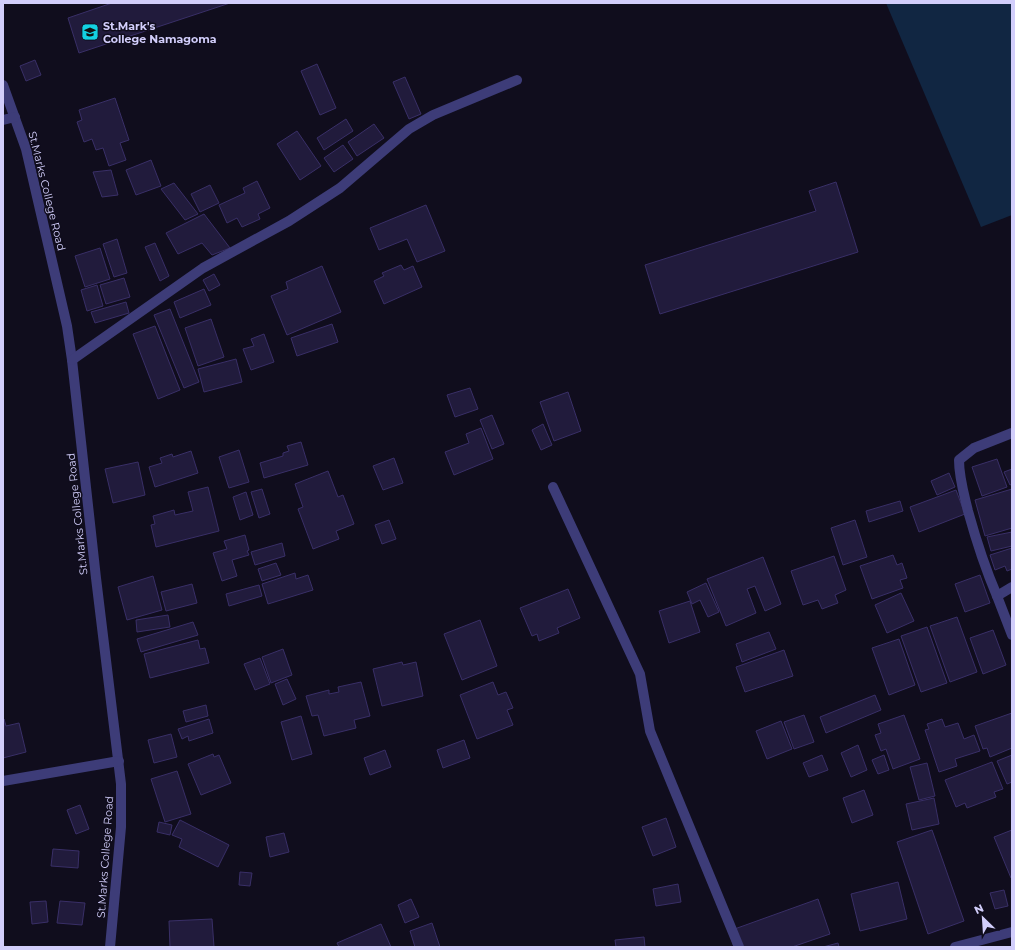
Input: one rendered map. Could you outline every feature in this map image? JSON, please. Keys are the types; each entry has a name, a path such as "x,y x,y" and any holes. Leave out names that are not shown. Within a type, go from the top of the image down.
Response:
{"street":[{"path":"72,360 203,268 289,221 340,188 409,129 433,115 517,80"},
{"name":"St.Marks College Road","path":"3,86 26,148 67,326 72,360 95,570 121,784 121,827 110,947"},
{"path":"3,120 15,117"},
{"path":"1012,433 974,448 959,460 959,476 975,539 985,569 1012,635"},
{"path":"553,487 640,674 650,731 739,947"},
{"path":"997,596 1012,587"},
{"path":"3,781 119,761"},
{"path":"955,947 1012,932"}],"water":[{"path":"886,3 1012,3 1012,215 981,227"}],"building":[{"path":"112,3 230,3 79,53 68,18"},
{"path":"35,60 41,75 26,81 20,66"},
{"path":"317,64 336,108 320,115 301,71"},
{"path":"405,77 421,114 409,119 393,82"},
{"path":"115,98 129,140 120,143 126,160 109,166 103,148 96,150 92,139 84,142 77,122 82,120 79,110"},
{"path":"346,119 353,131 324,150 317,138"},
{"path":"374,124 384,138 357,156 348,142"},
{"path":"297,131 321,166 300,180 277,144"},
{"path":"343,145 353,159 334,172 324,158"},
{"path":"151,160 161,186 136,195 126,170"},
{"path":"111,170 118,195 102,197 93,172"},
{"path":"257,181 270,208 258,214 260,219 242,227 237,218 227,223 219,205 245,193 243,188"},
{"path":"836,182 858,252 660,314 645,265 816,211 809,191"},
{"path":"174,183 198,214 185,220 161,189"},
{"path":"210,185 219,203 200,212 191,194"},
{"path":"426,205 445,251 417,262 407,239 379,250 370,228"},
{"path":"204,214 230,248 212,255 202,243 178,254 166,233"},
{"path":"117,239 127,273 114,277 103,244"},
{"path":"155,243 169,276 160,281 145,247"},
{"path":"100,248 110,279 85,287 75,256"},
{"path":"401,265 404,270 413,266 422,287 384,304 374,281 384,276 382,273"},
{"path":"322,266 341,312 287,335 271,296 288,289 286,282"},
{"path":"214,274 220,285 209,291 203,280"},
{"path":"124,278 130,297 106,304 100,285"},
{"path":"97,285 103,306 87,311 81,290"},
{"path":"204,289 211,305 180,318 174,302"},
{"path":"126,302 129,313 95,323 91,312"},
{"path":"170,309 199,382 184,388 154,315"},
{"path":"211,319 224,357 198,366 185,328"},
{"path":"332,324 338,342 297,356 291,338"},
{"path":"155,326 180,390 158,399 133,334"},
{"path":"264,334 274,362 251,370 243,349 254,346 251,339"},
{"path":"236,359 242,382 204,392 198,369"},
{"path":"470,388 478,409 455,417 447,395"},
{"path":"568,392 581,431 554,441 540,402"},
{"path":"492,415 504,444 492,449 480,420"},
{"path":"543,424 552,445 541,450 532,430"},
{"path":"481,428 493,459 454,475 445,452 469,443 466,434"},
{"path":"301,442 308,465 264,478 260,463 283,456 283,453 289,451 287,446"},
{"path":"239,450 249,482 229,488 219,457"},
{"path":"191,451 198,473 155,487 149,467 162,463 160,458 172,454 173,457"},
{"path":"394,458 403,483 383,490 373,466"},
{"path":"997,459 1007,487 982,496 972,467"},
{"path":"138,462 145,495 113,503 105,469"},
{"path":"1012,469 1012,484 1010,485 1004,472"},
{"path":"328,471 338,497 343,495 354,524 336,531 339,539 313,549 298,509 303,507 295,484"},
{"path":"949,473 955,487 937,495 931,481"},
{"path":"208,487 219,531 156,547 151,525 155,524 153,516 174,510 175,515 193,511 188,492"},
{"path":"262,489 270,514 259,518 251,492"},
{"path":"1012,489 1012,528 985,536 975,500"},
{"path":"956,490 965,514 919,532 910,507"},
{"path":"246,492 253,515 240,520 233,497"},
{"path":"900,501 903,511 869,522 866,511"},
{"path":"389,520 396,539 382,544 375,525"},
{"path":"855,520 867,557 843,565 831,528"},
{"path":"1012,532 1012,546 991,551 987,537"},
{"path":"245,535 249,555 232,560 237,576 222,581 213,553 227,549 224,541"},
{"path":"282,543 285,556 255,565 251,552"},
{"path":"1012,548 1012,569 1007,571 1005,566 995,570 990,555"},
{"path":"893,555 897,565 902,563 907,578 900,580 903,588 872,599 860,566"},
{"path":"834,556 846,590 835,595 838,603 822,609 818,600 803,605 791,571"},
{"path":"763,557 781,604 765,611 755,586 747,589 756,613 726,626 707,579"},
{"path":"276,563 281,575 262,581 258,569"},
{"path":"295,573 296,579 308,575 313,590 268,604 262,584"},
{"path":"980,575 990,603 965,612 955,584"},
{"path":"153,576 162,610 127,620 118,587"},
{"path":"706,583 719,612 708,617 700,600 692,604 687,592"},
{"path":"192,584 197,603 166,611 161,592"},
{"path":"259,585 262,596 229,606 226,594"},
{"path":"568,589 580,618 557,628 559,633 539,641 537,634 532,636 520,608"},
{"path":"901,593 914,621 887,633 875,605"},
{"path":"690,601 700,632 669,643 659,611"},
{"path":"168,615 170,627 137,632 136,620"},
{"path":"957,617 977,672 950,682 930,626"},
{"path":"480,620 497,666 462,680 444,634"},
{"path":"193,622 198,635 141,652 137,639"},
{"path":"927,627 947,683 921,692 901,636"},
{"path":"993,630 1006,665 983,674 970,638"},
{"path":"769,632 776,649 742,662 736,644"},
{"path":"899,639 915,685 889,695 872,648"},
{"path":"198,640 200,649 205,648 209,663 150,678 144,654"},
{"path":"283,649 292,675 271,683 262,657"},
{"path":"784,650 793,676 745,692 736,667"},
{"path":"260,658 270,684 255,690 244,664"},
{"path":"402,662 403,665 416,662 423,696 382,706 373,669"},
{"path":"287,679 296,699 283,705 275,684"},
{"path":"361,682 370,716 354,720 356,728 324,736 318,715 312,716 306,696 329,690 329,694 339,692 338,687"},
{"path":"493,682 498,695 506,692 513,708 507,710 513,725 477,739 460,695"},
{"path":"875,695 881,710 826,733 820,717"},
{"path":"206,705 208,716 186,722 183,711"},
{"path":"1012,713 1012,748 990,757 987,748 983,749 975,726"},
{"path":"804,715 814,742 794,749 784,722"},
{"path":"904,715 920,759 893,769 886,749 881,751 875,735 881,733 878,724"},
{"path":"301,716 312,754 292,760 281,722"},
{"path":"4,719 6,726 19,723 26,752 3,758"},
{"path":"209,719 213,733 189,741 188,736 182,739 178,729"},
{"path":"942,719 945,727 958,723 964,739 974,735 980,751 955,759 957,766 939,772 925,730 929,729 927,724"},
{"path":"781,721 792,749 767,759 756,731"},
{"path":"171,734 177,757 154,763 148,740"},
{"path":"464,740 470,758 443,768 437,750"},
{"path":"858,745 867,770 851,777 841,753"},
{"path":"385,750 391,767 370,775 364,758"},
{"path":"213,754 214,757 219,755 231,783 201,795 188,764"},
{"path":"822,755 828,770 809,777 803,763"},
{"path":"884,755 889,770 878,774 872,760"},
{"path":"1012,755 1012,782 1007,784 997,761"},
{"path":"992,762 1003,789 994,792 996,797 967,808 965,803 956,807 945,780"},
{"path":"927,763 935,796 919,800 910,767"},
{"path":"177,771 191,814 165,822 151,779"},
{"path":"864,790 873,815 852,823 843,798"},
{"path":"934,798 939,824 912,830 906,804"},
{"path":"80,805 89,829 76,834 67,810"},
{"path":"666,818 676,847 653,856 642,827"},
{"path":"180,820 229,845 218,867 179,847 182,839 172,835"},
{"path":"159,822 172,825 170,835 157,832"},
{"path":"932,830 964,921 928,934 897,842"},
{"path":"1012,830 1012,877 1011,878 994,837"},
{"path":"284,833 289,852 270,857 266,837"},
{"path":"53,849 79,851 78,868 51,866"},
{"path":"240,872 252,873 250,886 239,885"},
{"path":"898,882 907,919 860,931 851,894"},
{"path":"678,884 681,902 656,906 653,889"},
{"path":"1004,890 1008,906 995,909 990,893"},
{"path":"411,899 419,917 405,923 398,905"},
{"path":"818,899 830,934 792,947 734,947 729,931"},
{"path":"46,901 48,922 32,924 30,902"},
{"path":"60,901 85,903 82,925 57,923"},
{"path":"212,919 214,947 170,947 169,921"},
{"path":"432,923 440,947 415,947 410,931"},
{"path":"381,924 391,947 339,947 337,943"},
{"path":"644,937 645,947 616,947 615,940"},
{"path":"838,943 839,947 823,947"}],"place":[{"name":"St.Mark's College Namagoma","path":"90,32"}]}
